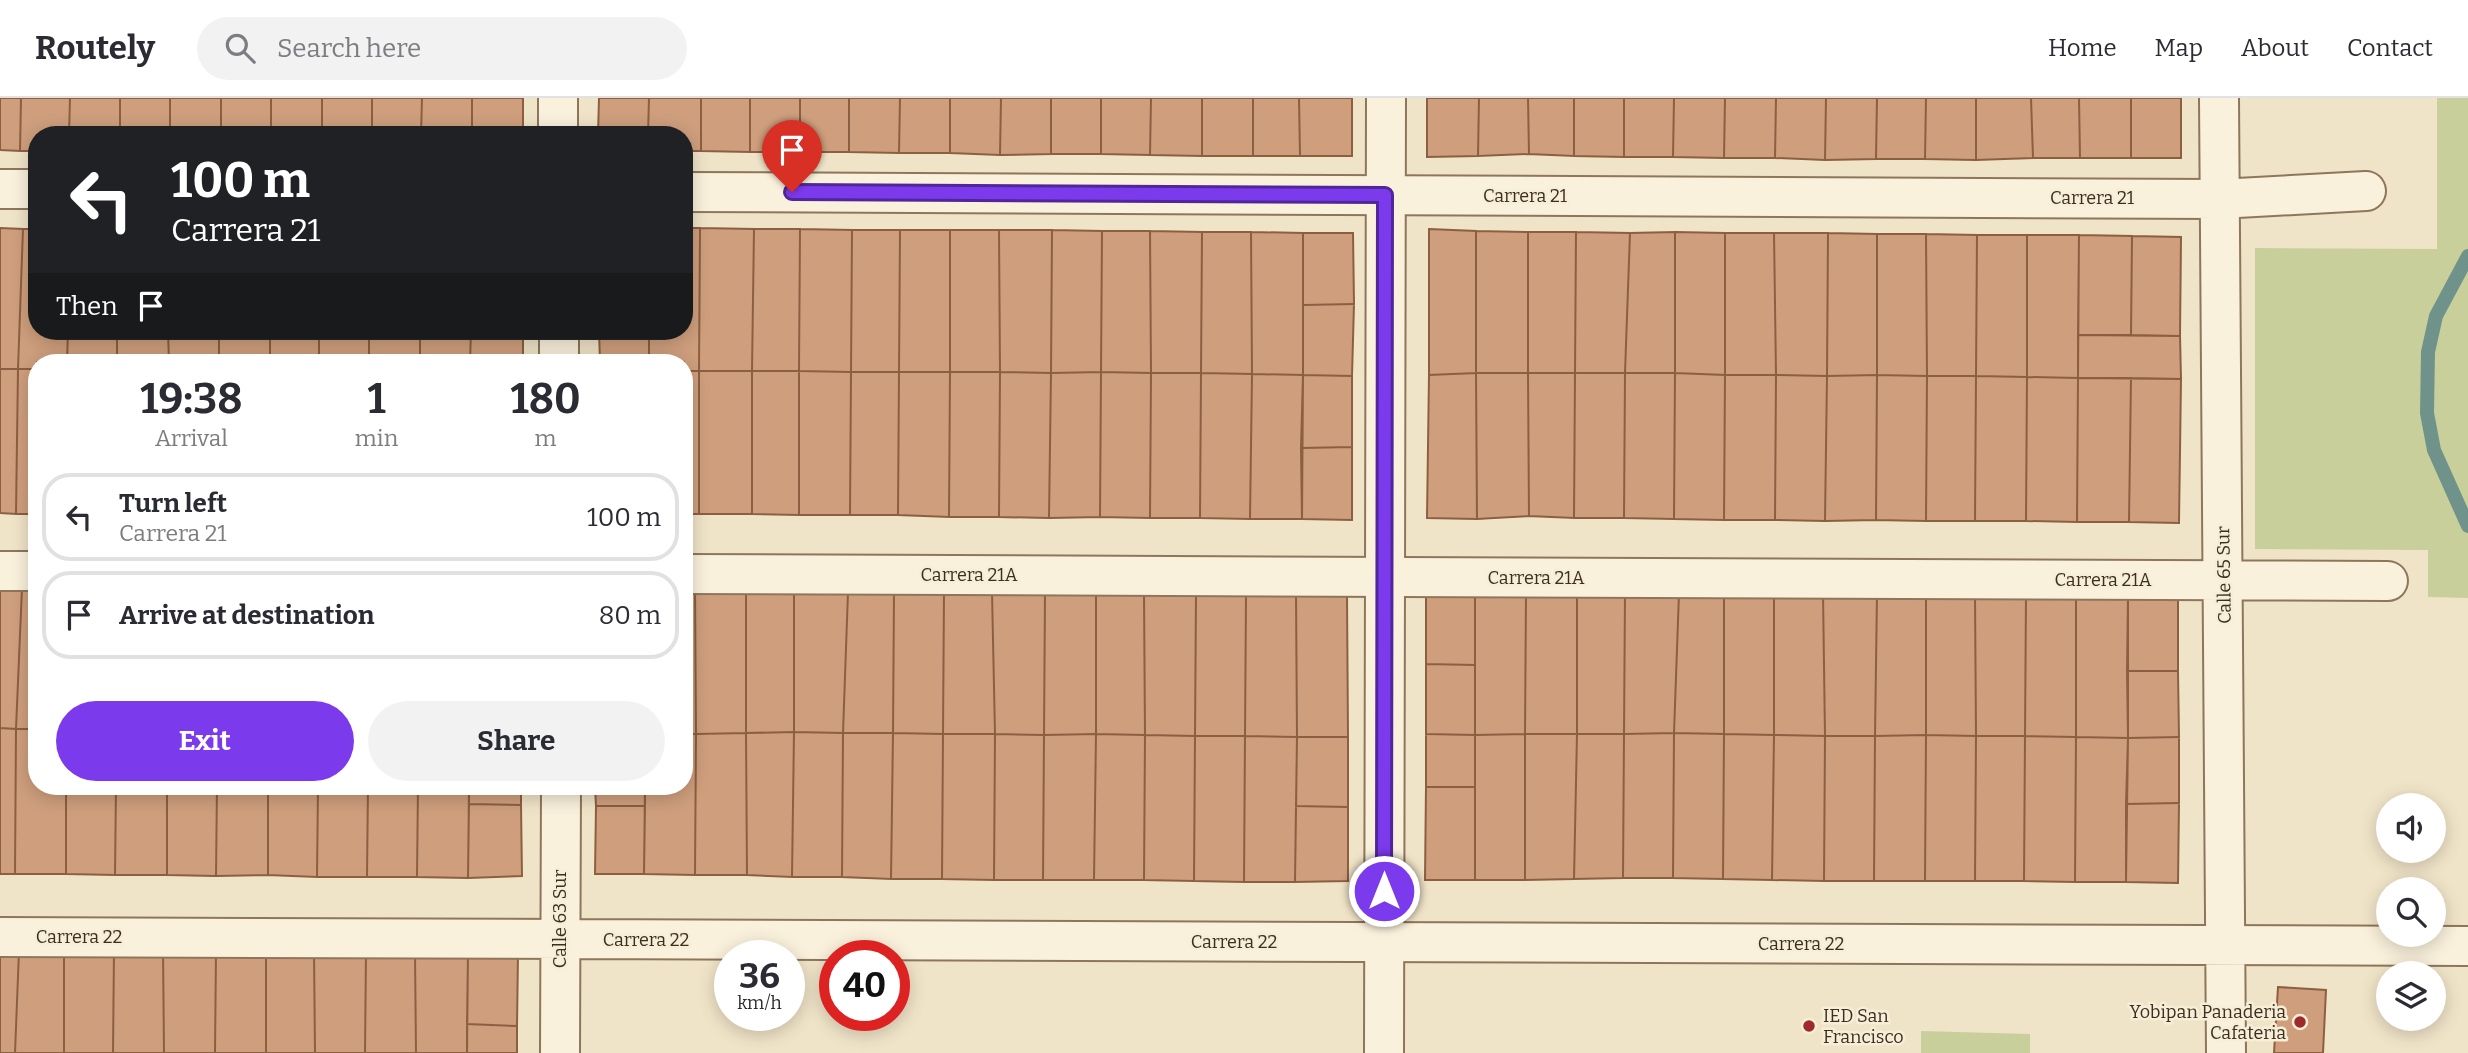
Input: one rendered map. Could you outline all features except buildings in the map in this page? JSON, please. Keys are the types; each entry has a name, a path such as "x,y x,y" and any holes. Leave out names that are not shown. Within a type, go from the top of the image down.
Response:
{"street":[{"path":"558,98 558,126"},
{"path":"1384,1053 1386,98"},
{"name":"Calle 65 Sur","path":"2219,98 2226,1053"},
{"path":"0,189 28,189"},
{"name":"Carrera 21","path":"693,192 2219,199 2366,191"},
{"path":"0,571 28,571"},
{"name":"Carrera 21A","path":"693,574 2388,581"},
{"name":"Calle 63 Sur","path":"560,1053 561,795"},
{"name":"Carrera 22","path":"0,937 2468,946"}],"green space":[{"path":"2437,98 2468,98 2468,598 2428,597 2428,550 2255,549 2255,248 2437,249"},
{"path":"1921,1031 2030,1034 2030,1053 1921,1053"}],"waterway":[{"path":"2468,256 2436,316 2428,352 2427,413 2434,450 2468,526"}],"place":[{"name":"Yobipan Panaderia Cafateria","path":"2300,1022"},
{"name":"IED San Francisco","path":"1809,1026"}],"route":[{"path":"792,192 1385,195 1384,891"}]}
